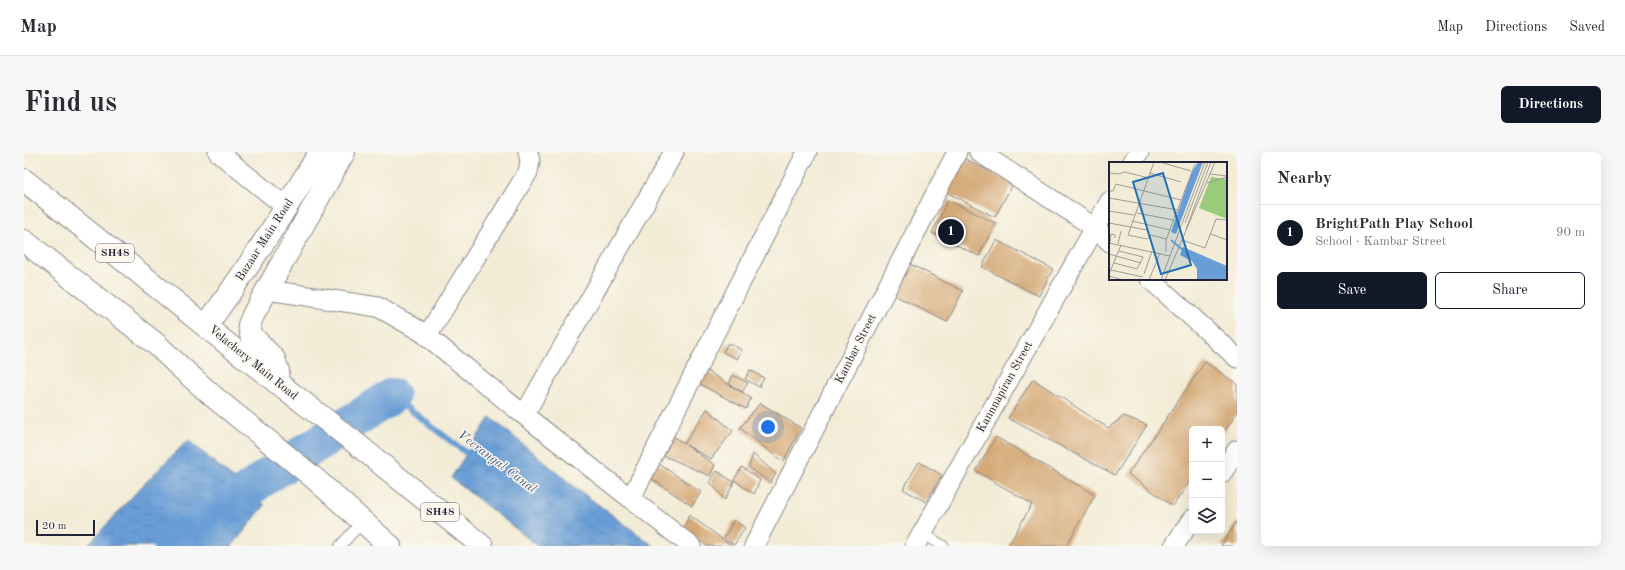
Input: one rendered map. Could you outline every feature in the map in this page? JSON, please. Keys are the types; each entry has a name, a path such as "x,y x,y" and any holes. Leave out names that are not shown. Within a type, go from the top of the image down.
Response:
{"main road":[{"name":"Bazaar Main Road","path":"206,326 240,279 287,208 320,152"},
{"path":"276,382 278,371 274,359 251,335 248,325 344,152"},
{"name":"Velachery Main Road","path":"24,180 245,358 353,441 482,546"},
{"path":"24,241 156,344 215,398 314,478 390,546"}],"street":[{"path":"218,152 287,208"},
{"path":"427,336 528,172 530,162 528,152"},
{"path":"524,416 674,152"},
{"path":"631,498 807,152"},
{"name":"Kambar Street","path":"754,546 957,152"},
{"path":"979,152 1094,228 1109,241"},
{"path":"1133,162 1139,152"},
{"name":"Kannnapiran Street","path":"919,540 1109,203"},
{"path":"1151,280 1235,350"},
{"path":"268,290 378,307 427,336 524,416 691,546"},
{"path":"1225,468 1237,450"},
{"path":"1174,546 1189,524"}],"lane":[{"path":"340,546 363,521"},
{"path":"919,540 943,546"}],"water":[{"path":"490,417 576,488 654,546 538,546 451,478"},
{"path":"188,440 265,505 232,546 87,546 143,485"}],"building":[{"path":"957,155 1013,183 995,217 940,189"},
{"path":"948,200 995,223 979,256 932,233"},
{"path":"996,240 1053,269 1039,296 982,267"},
{"path":"910,264 963,291 947,322 894,295"},
{"path":"728,343 742,350 737,359 723,352"},
{"path":"1205,362 1237,384 1237,413 1225,431 1225,426 1189,426 1189,482 1173,506 1128,474"},
{"path":"750,370 764,378 759,387 745,379"},
{"path":"707,371 751,398 746,409 698,383"},
{"path":"733,375 748,383 742,392 729,384"},
{"path":"1033,379 1108,428 1124,416 1147,425 1115,475 1008,418"},
{"path":"760,403 801,428 783,462 740,428"},
{"path":"707,409 733,431 711,459 686,445 715,465 710,476 660,454 669,433 684,444"},
{"path":"996,437 1095,495 1066,546 1008,546 1032,504 976,471"},
{"path":"753,454 776,474 770,483 749,467"},
{"path":"653,460 701,492 692,506 646,475"},
{"path":"919,462 942,475 926,502 903,489"},
{"path":"742,467 760,480 754,494 734,480"},
{"path":"717,471 734,482 725,500 710,482"},
{"path":"689,515 732,546 707,546 684,529"},
{"path":"734,520 745,528 734,545 724,538"},
{"path":"1237,521 1237,546 1221,546"}],"waterway":[{"name":"Veerangal Canal","path":"392,396 473,458"},
{"path":"171,546 266,477 392,396"}],"place":[{"name":"BrightPath Play School","path":"951,232"}]}
